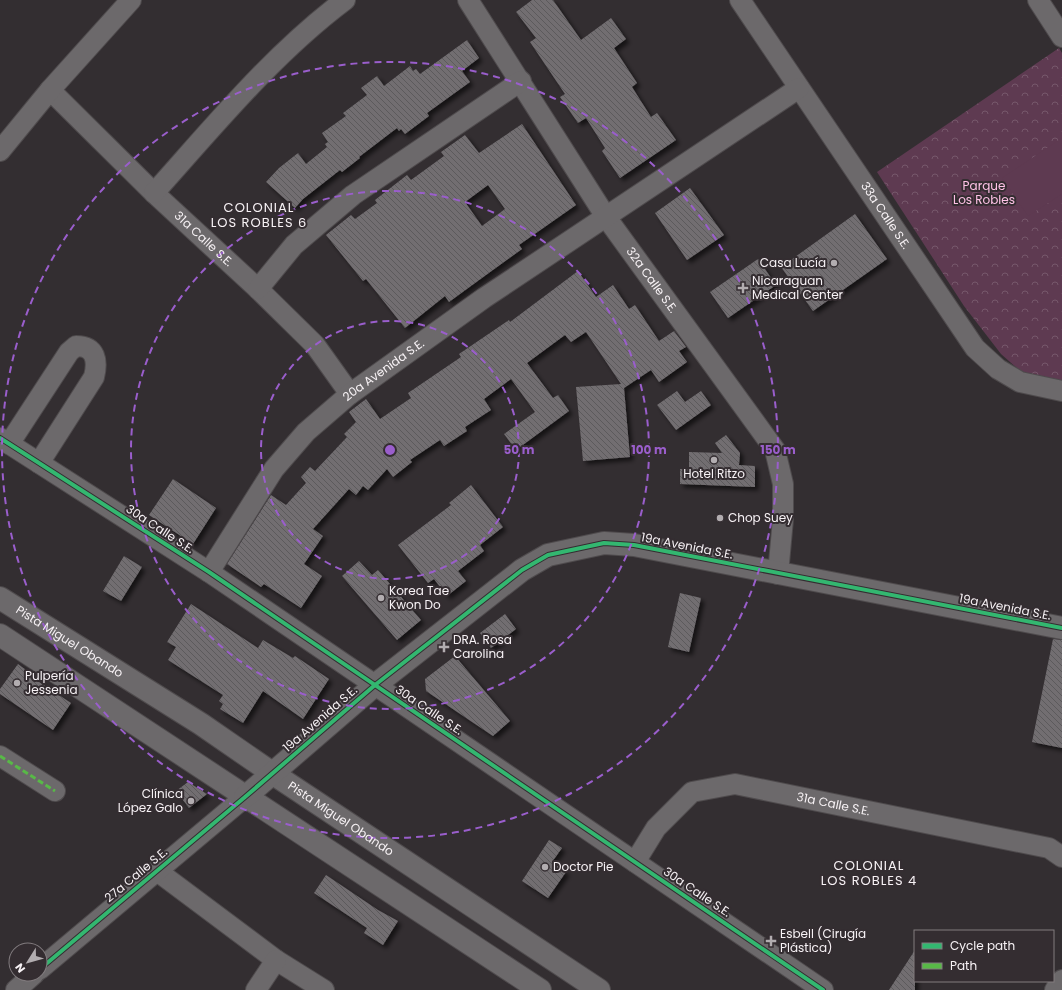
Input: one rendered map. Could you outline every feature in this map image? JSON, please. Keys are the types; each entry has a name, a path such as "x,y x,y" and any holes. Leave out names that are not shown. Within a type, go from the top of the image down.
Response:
{"main road":[{"name":"19a Avenida S.E.","path":"245,797 375,685 522,570 548,555 604,543 634,546 1062,628"},
{"name":"Pista Miguel Obando","path":"0,598 201,724 272,774 599,990"},
{"path":"0,635 540,990"}],"street":[{"path":"0,151 50,90 131,0"},
{"path":"154,193 250,87 321,18 345,0"},
{"name":"32a Calle S.E.","path":"468,0 606,216 775,450 783,484 784,519 778,574"},
{"name":"33a Calle S.E.","path":"740,0 975,348 998,369 1020,382 1062,391"},
{"path":"1049,6 1062,37"},
{"path":"258,290 294,245 353,195 521,81"},
{"name":"20a Avenida S.E.","path":"209,572 274,469 306,432 350,394 484,298 798,88"},
{"name":"31a Calle S.E.","path":"50,90 154,193 315,345 350,394"},
{"path":"5,441 69,352 76,346 89,348 95,354 96,360 94,377 39,463"},
{"name":"30a Calle S.E.","path":"5,441 209,572 823,990"},
{"path":"0,756 55,791"},
{"name":"31a Calle S.E.","path":"634,862 656,828 692,792 735,784 1049,848 1062,857"},
{"name":"27a Calle S.E.","path":"48,962 245,797"},
{"path":"156,871 276,960 324,990"},
{"path":"256,990 276,960"},
{"path":"1055,990 1062,980"},
{"path":"16,990 25,982"}],"green space":[{"name":"Parque Los Robles","path":"1059,48 1062,53 1062,383 1041,379 1019,370 1001,354 964,306 877,172"},
{"path":"1062,138 1062,194 1028,216 1002,178"}],"building":[{"path":"532,0 553,0 581,40 611,18 626,39 614,48 637,83 632,87 651,117 657,113 676,140 620,178 602,151 605,148 586,118 578,123 560,97 565,94 530,42 536,38 516,12"},
{"path":"467,40 479,58 462,71 470,82 427,113 429,116 405,134 401,129 399,131 397,128 342,172 340,170 303,199 295,208 266,182 279,168 298,153 306,164 327,147 325,144 328,142 322,133 346,116 343,113 367,95 361,88 377,76 384,86 410,66 413,71 416,69 420,74"},
{"path":"522,124 576,205 519,245 522,249 449,302 445,296 405,328 366,279 363,281 326,235 351,215 355,219 377,203 375,200 407,175 411,180 444,156 441,152 465,135 479,153","holes":["488,185 505,209 482,226 465,202"]},
{"path":"690,188 724,235 687,260 655,213"},
{"name":"Casa Lucía","path":"855,214 887,259 813,311 781,267"},
{"name":"Nicaraguan Medical Center","path":"758,259 776,285 728,318 710,292"},
{"path":"578,271 596,297 613,285 629,309 635,305 659,341 674,331 686,347 679,351 687,362 659,382 651,370 624,388 630,457 583,461 576,387 621,384 586,332 571,342 565,335 527,363 553,398 558,395 569,411 516,450 504,434 535,412 511,379 484,399 491,410 465,427 467,431 444,446 440,440 410,460 412,462 393,477 387,469 368,490 363,486 356,495 349,489 313,529 323,536 304,564 322,576 301,608 264,584 261,587 227,564 271,495 286,505 306,483 301,477 310,467 315,471 347,437 344,434 356,422 349,412 366,399 380,419 411,398 408,393 461,357 459,354 509,320 510,322"},
{"path":"677,391 685,402 701,391 711,405 676,430 657,405"},
{"name":"Hotel Ritzo","path":"726,435 740,453 739,465 755,466 755,487 680,484 680,469 689,469 689,452 722,453 715,443"},
{"path":"173,479 216,508 193,544 149,515"},
{"path":"471,485 503,527 480,545 484,551 458,571 466,581 447,596 434,579 428,583 398,545 451,505 449,503"},
{"path":"124,556 142,567 121,601 103,591"},
{"name":"Korea Tae Kwon Do","path":"359,561 372,575 378,570 421,620 397,640 342,576"},
{"path":"680,593 701,598 689,652 668,647"},
{"path":"191,604 258,648 263,640 293,658 295,656 329,679 303,719 263,691 243,723 220,709 223,704 219,701 223,695 168,660 176,647 167,642"},
{"path":"505,614 516,629 491,648 480,633"},
{"path":"1053,639 1062,640 1062,748 1032,742"},
{"path":"455,656 510,721 493,736 426,691 425,679"},
{"path":"18,664 34,676 33,678 71,703 53,730 0,694 0,689"},
{"name":"Clínica López Galo","path":"188,782 207,794 189,808 176,791"},
{"name":"Doctor Pie","path":"549,840 562,848 552,862 566,872 548,898 522,881"},
{"path":"326,875 378,910 398,921 383,945 364,933 367,928 314,893"},
{"path":"914,952 915,990 889,990"}],"marked path":[{"path":"0,756 55,791"}],"cycle path":[{"path":"0,438 209,572 823,990"},
{"path":"48,962 245,797 375,685 522,570 548,555 604,543 634,545 1062,628"}],"place":[{"name":"Casa Lucía","path":"834,263"},
{"name":"Nicaraguan Medical Center","path":"743,288"},
{"name":"Hotel Ritzo","path":"714,460"},
{"name":"Chop Suey","path":"720,518"},
{"name":"Korea Tae Kwon Do","path":"381,598"},
{"name":"DRA. Rosa Carolina","path":"444,647"},
{"name":"Pulpería Jessenia","path":"17,683"},
{"name":"Clínica López Galo","path":"191,801"},
{"name":"Doctor Pie","path":"545,867"},
{"name":"Esbell (Cirugía Plástica)","path":"771,941"}],"district":[{"name":"COLONIAL LOS ROBLES 6","path":"259,214"},
{"name":"COLONIAL LOS ROBLES 4","path":"869,872"}]}
